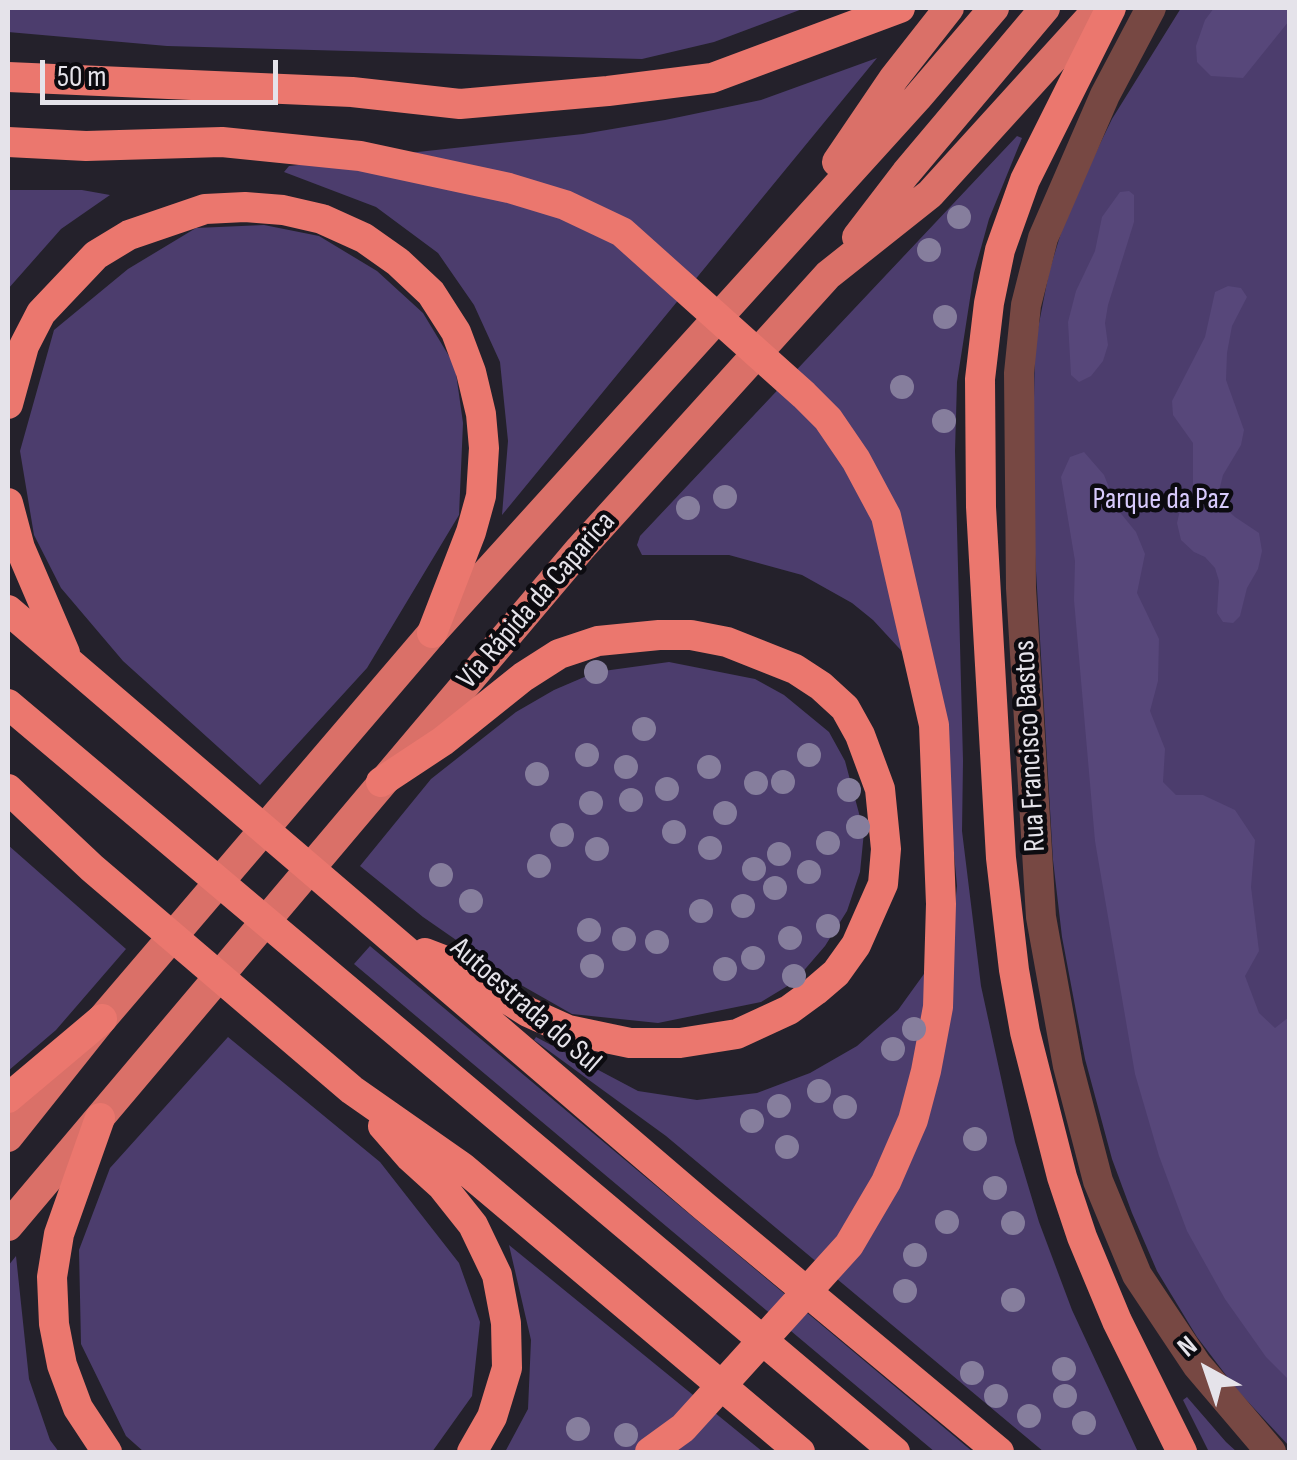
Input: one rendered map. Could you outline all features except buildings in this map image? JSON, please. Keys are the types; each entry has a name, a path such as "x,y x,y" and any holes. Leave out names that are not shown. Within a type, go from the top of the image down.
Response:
{"highway":[{"path":"840,32 869,8"},
{"path":"8,77 352,92 460,104 712,78 900,8"},
{"path":"783,243 894,78 949,8"},
{"name":"Via Rápida da Caparica","path":"8,1137 102,1019 432,632 917,98 994,8"},
{"path":"828,275 906,173 1045,8"},
{"name":"Via Rápida da Caparica","path":"8,1226 580,549 828,275 930,194 1099,8"},
{"path":"1111,8 1037,154 1000,250 980,379 980,507 1002,876 1025,1032 1062,1177 1082,1237 1124,1336 1182,1452"},
{"path":"8,142 86,146 222,142 360,156 565,204 622,232 804,395 847,446 886,516 934,725 941,904 938,1007 926,1071 912,1120 886,1182 849,1246 683,1428 650,1452"},
{"path":"8,404 24,346 41,313 96,254 129,235 205,209 245,206 322,219 364,238 398,262 430,293 456,332 472,372 481,414 481,496 432,632"},
{"path":"8,502 20,548 68,660"},
{"name":"Autoestrada do Sul","path":"8,610 780,1270 999,1452"},
{"path":"381,782 559,654 598,642 659,634 692,635 727,642 795,669 845,708 873,765 885,817 883,884 856,945 836,973 802,1001 737,1034 680,1043 630,1043 568,1030 528,1012 450,963 388,936"},
{"path":"8,704 895,1452"},
{"path":"8,789 92,868 352,1090 462,1167 800,1452"},
{"path":"8,800 38,817"},
{"path":"8,1098 102,1019"},
{"path":"352,1090 473,1225 497,1275 506,1323 507,1368 492,1417 472,1452"},
{"path":"100,1118 59,1234 52,1278 54,1324 62,1365 78,1408 107,1452"}],"street":[{"name":"Rua Francisco Bastos","path":"1151,8 1105,94 1042,238 1026,305 1018,373 1022,588 1041,917 1068,1066 1093,1162 1137,1275 1198,1365 1270,1452"}],"green space":[{"path":"8,8 805,8 714,42 642,59 167,46 8,32"},
{"name":"Parque da Paz","path":"1181,8 1289,8 1289,1446 1238,1391 1197,1337 1157,1271 1132,1213 1112,1159 1085,1059 1062,937 1053,860 1032,503 1035,344 1049,272 1068,210 1112,119"},
{"path":"877,58 502,515 508,441 500,362 474,305 438,253 376,207 284,172 289,166 583,134 665,120 761,100"},
{"path":"1017,136 1022,138 989,219 974,273 957,382 962,831 981,986 1015,1142 1072,1310 1138,1452 1044,1452 666,1136 534,1040 536,1037 638,1091 697,1100 757,1093 810,1073 857,1046 898,1010 929,967 954,914 957,886 952,832 909,659 852,603 802,575 729,555 642,555 637,545 640,536"},
{"path":"8,190 82,190 110,195 61,229 8,289"},
{"path":"264,225 319,236 377,271 423,313 455,366 463,423 459,515 367,668 260,785 123,661 61,588 34,535 20,451 54,330 128,269 196,228"},
{"path":"669,662 755,679 784,695 829,732 845,761 864,832 860,872 847,911 825,946 794,982 761,1002 658,1023 572,1014 521,985 423,917 360,866 431,779 516,712 596,672"},
{"path":"8,845 126,949 56,1030 8,1071"},
{"path":"370,946 973,1452 935,1452 354,964"},
{"path":"228,1037 380,1162 459,1263 480,1322 472,1396 432,1452 144,1452 126,1436 81,1344 79,1250 110,1168"},
{"path":"509,1245 763,1452 505,1452 528,1409 531,1340"},
{"path":"16,1256 29,1379 50,1440 59,1452 8,1452 8,1266"},
{"path":"1187,1397 1237,1452 1209,1452 1183,1400"}],"shaded area":[{"path":"1214,8 1289,8 1289,21 1243,78 1211,76 1197,62 1196,46"},
{"path":"1120,192 1134,195 1134,222 1108,305 1108,345 1103,361 1091,376 1079,382 1071,375 1068,322 1076,291 1095,251 1102,217"},
{"path":"1228,286 1241,288 1247,297 1232,326 1226,380 1244,430 1219,491 1223,506 1259,533 1262,551 1240,616 1233,623 1223,622 1217,613 1219,581 1215,568 1181,540 1177,523 1182,502 1193,486 1193,443 1173,415 1172,401 1205,337 1215,292"},
{"path":"1084,452 1104,475 1118,510 1136,532 1145,554 1137,593 1159,639 1158,681 1150,711 1165,749 1163,782 1176,795 1203,795 1235,810 1255,840 1251,887 1259,951 1245,976 1259,1013 1275,1028 1289,1017 1289,1380 1266,1357 1225,1299 1187,1231 1135,1074 1095,841 1074,600 1075,561 1061,477 1070,457"}]}
